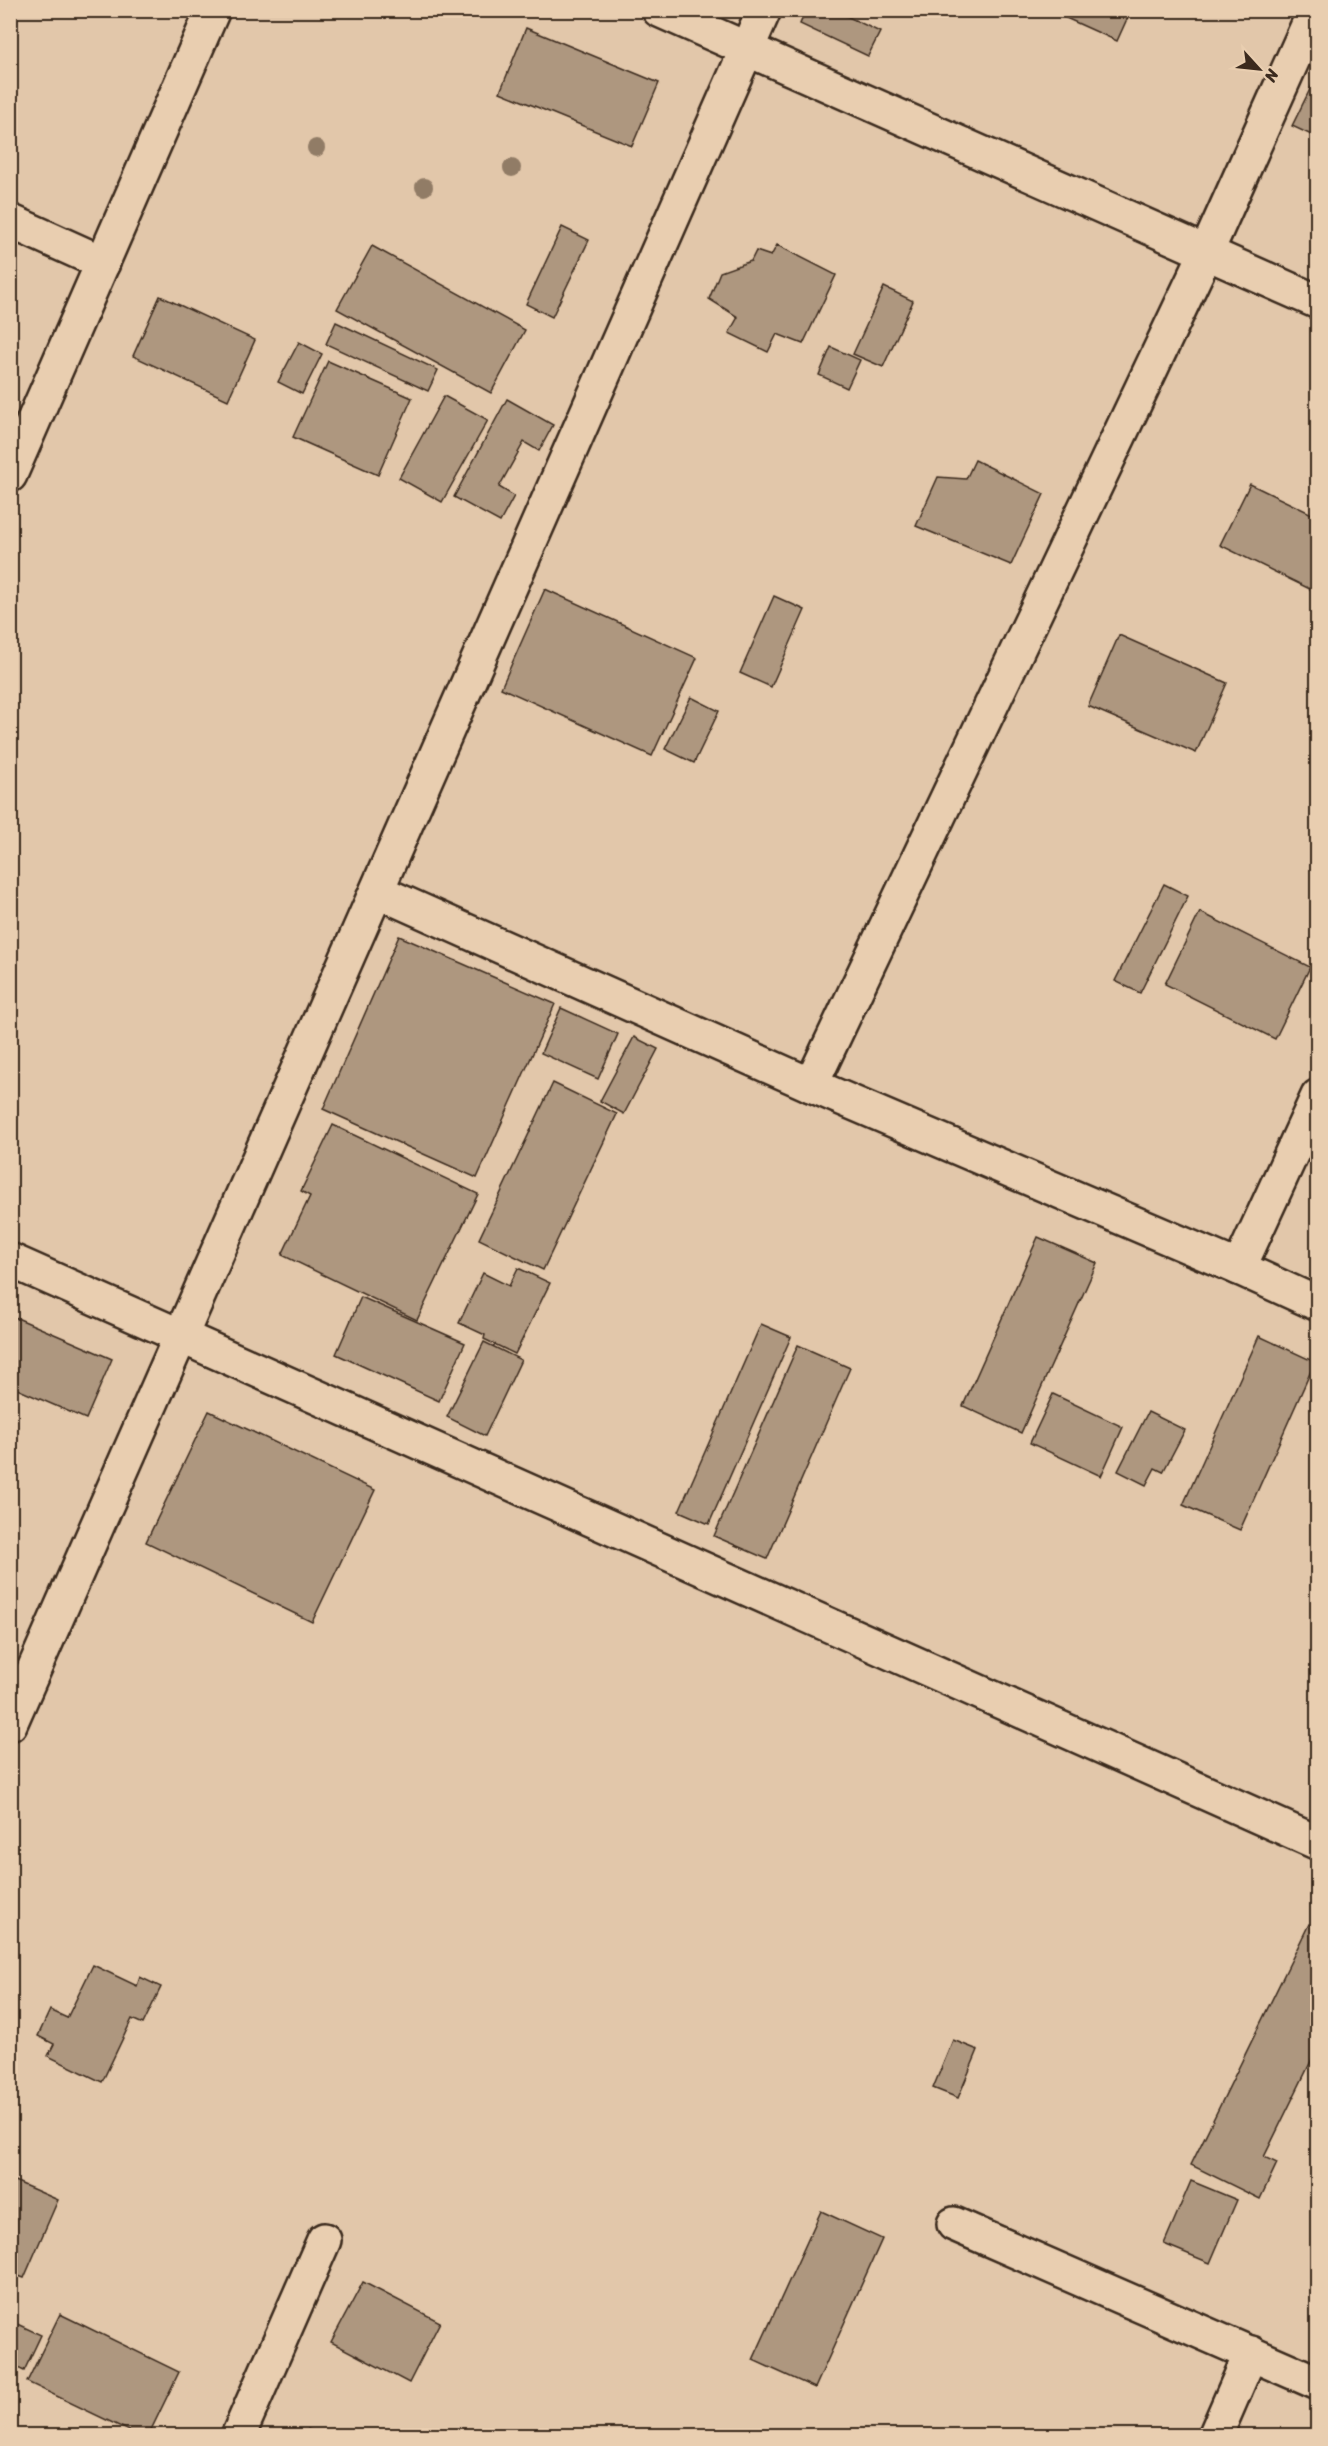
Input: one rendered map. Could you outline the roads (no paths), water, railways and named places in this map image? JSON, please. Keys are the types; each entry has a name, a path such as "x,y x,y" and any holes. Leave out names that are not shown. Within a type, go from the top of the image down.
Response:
{"street":[{"path":"10,475 213,10"},
{"path":"659,10 1317,302"},
{"path":"10,1724 764,10"},
{"path":"811,1084 1206,253 1315,10"},
{"path":"10,222 103,263"},
{"path":"377,891 811,1084 1239,1268 1317,1304"},
{"path":"1239,1268 1317,1096"},
{"path":"10,1260 1317,1843"},
{"path":"954,2224 1317,2383"},
{"path":"238,2436 324,2240"},
{"path":"1215,2436 1251,2353"}]}
